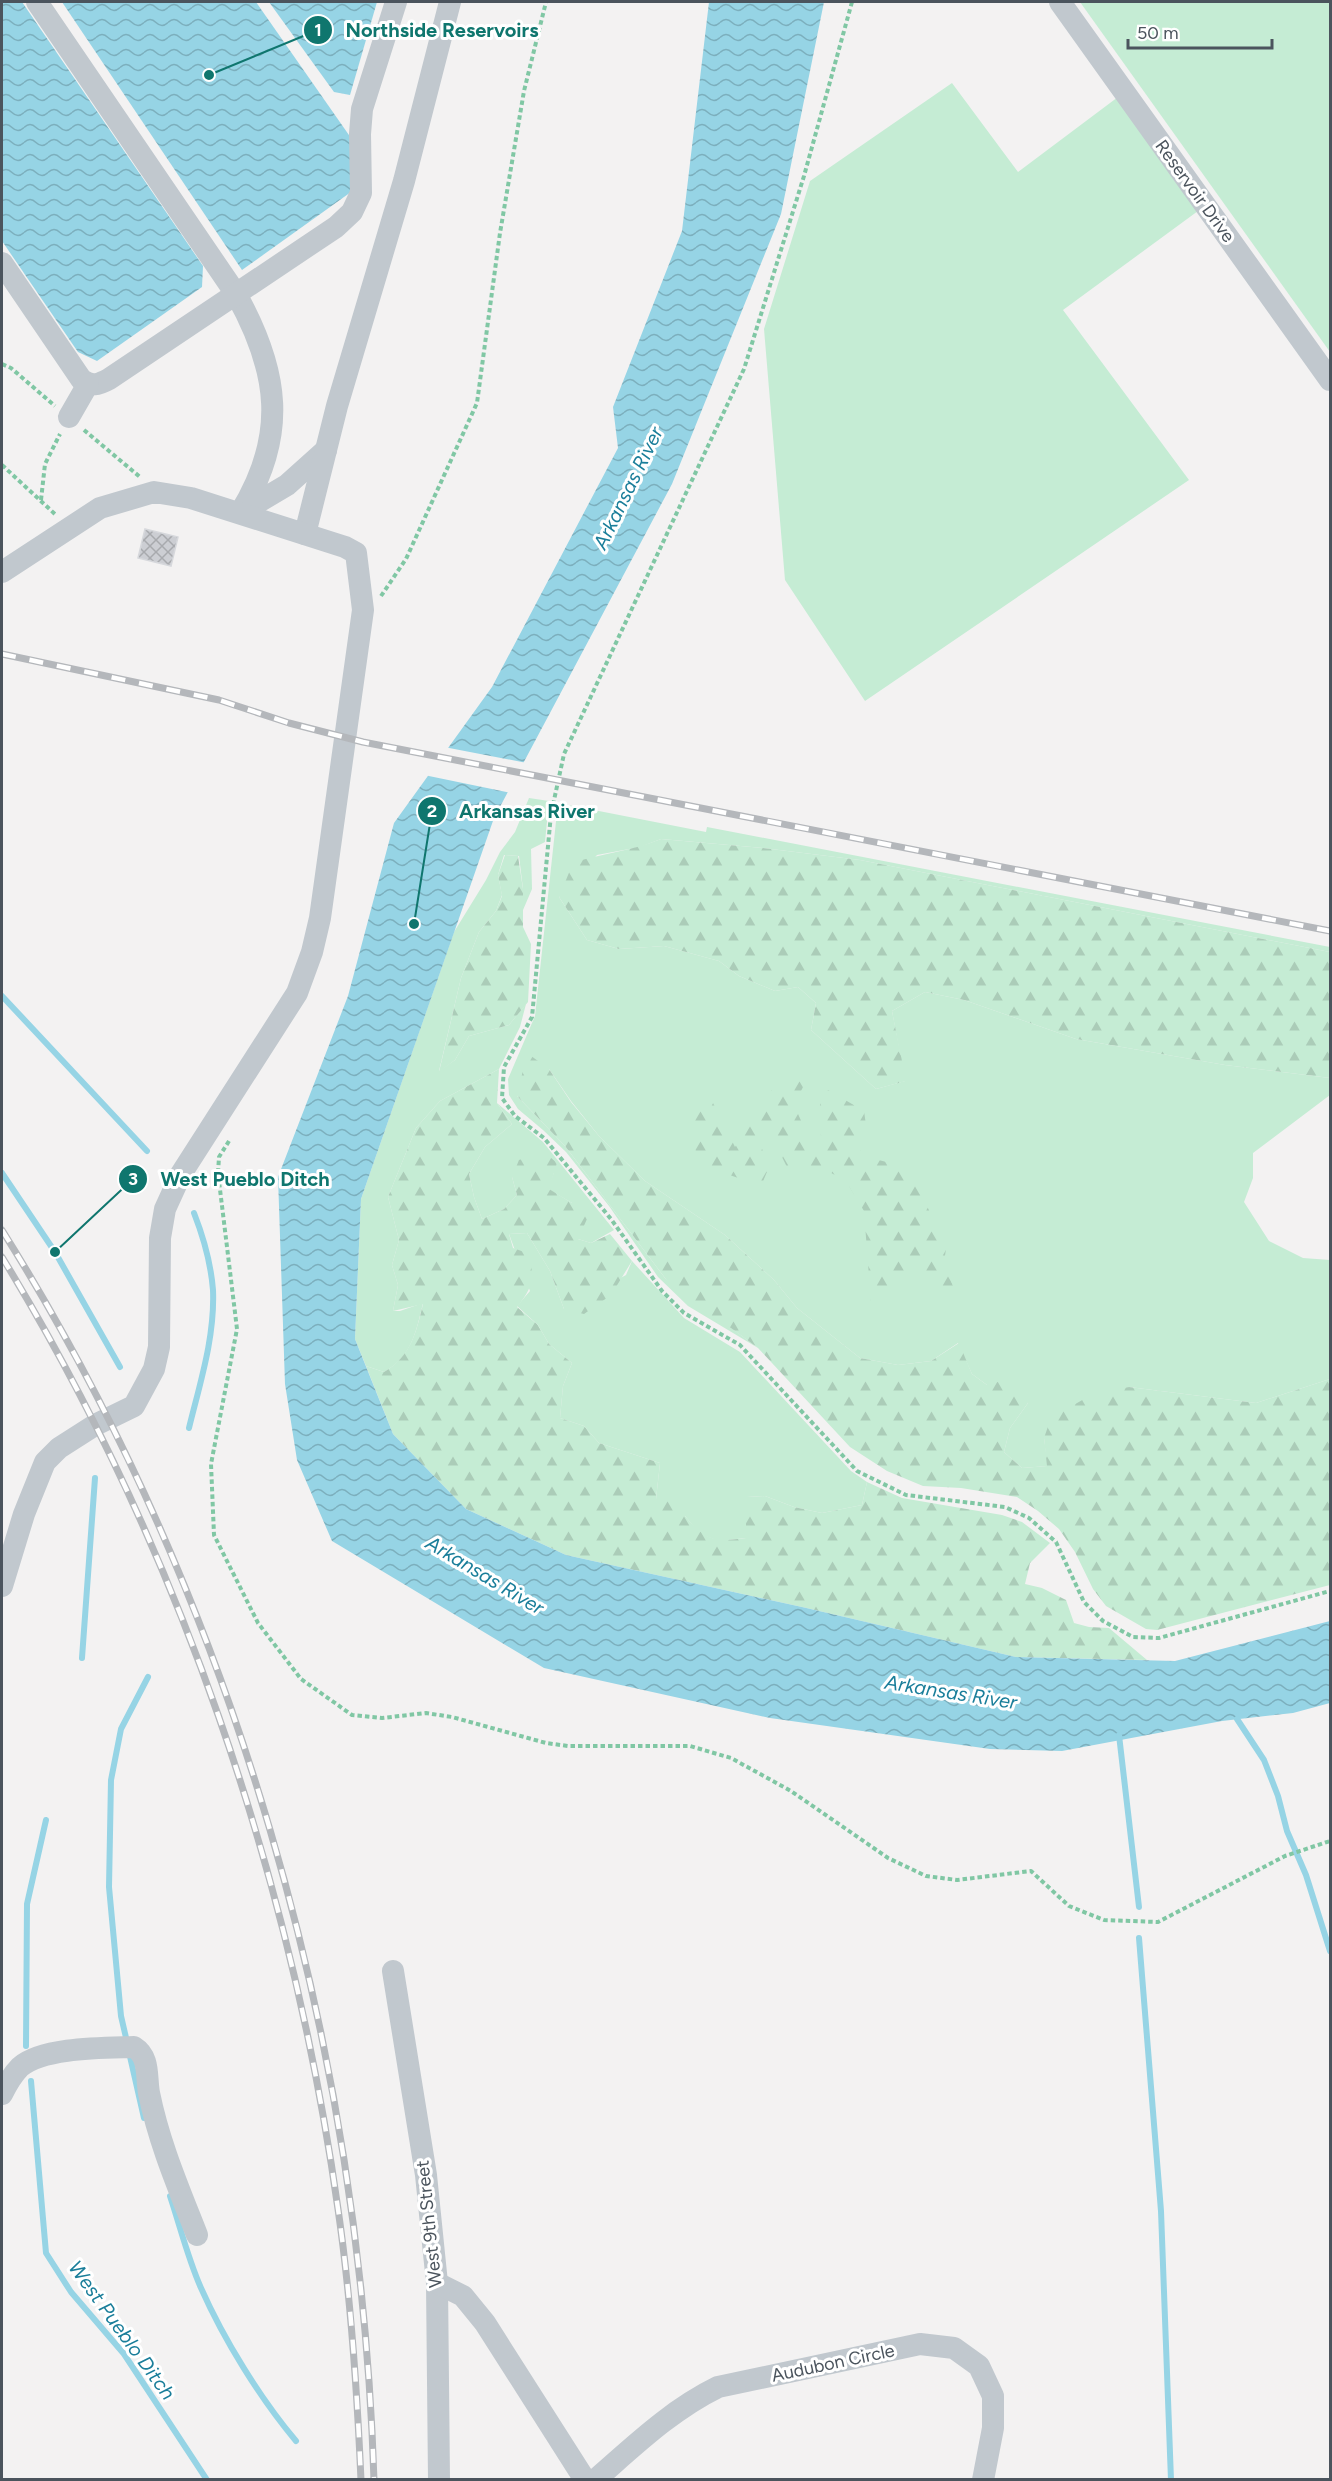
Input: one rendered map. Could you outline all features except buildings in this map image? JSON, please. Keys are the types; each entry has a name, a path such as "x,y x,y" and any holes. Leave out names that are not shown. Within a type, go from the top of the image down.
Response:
{"street":[{"path":"36,2 236,294 258,336 267,363 272,394 271,430 266,461 252,495 240,513"},
{"path":"2,263 81,379 88,384 97,385 109,379 336,227 352,212 361,193 362,109 396,2"},
{"path":"305,534 337,406 404,181 450,2"},
{"name":"Reservoir Drive","path":"1060,2 1330,380"},
{"path":"69,417 88,384"},
{"path":"240,513 286,485 326,450"},
{"path":"2,572 100,508 154,492 191,498 345,547 356,553 363,610 320,918 312,952 297,993 182,1174 165,1209 160,1238 159,1347 154,1369 134,1406 95,1425 59,1448 45,1462 24,1514 2,1586"},
{"name":"West 9th Street","path":"393,1971 426,2175 436,2283 439,2480"},
{"path":"2,2094 8,2081 22,2066 41,2057 79,2048 134,2047 140,2051 147,2065 148,2091 161,2143 197,2235"},
{"path":"436,2283 463,2296 486,2323 585,2480"},
{"name":"Audubon Circle","path":"595,2480 665,2419 692,2400 718,2387 920,2344 954,2348 979,2366 984,2376 993,2396 993,2417 983,2480"}],"path":[{"path":"377,602 406,559 477,404 500,233 524,91 546,2"},
{"path":"852,2 804,176 744,369 564,754 551,814 532,1017 504,1067 502,1098 515,1116 544,1138 610,1220 662,1292 684,1313 740,1345 857,1471 906,1495 1005,1507 1029,1518 1056,1542 1084,1602 1103,1621 1133,1637 1159,1638 1330,1591"},
{"path":"41,501 45,464 69,417"},
{"path":"2,465 70,528"},
{"path":"232,1137 219,1157 219,1173 237,1329 211,1464 214,1534 258,1623 301,1679 352,1715 382,1718 426,1713 452,1717 546,1743 568,1746 690,1746 731,1758 791,1791 888,1858 926,1876 957,1880 1031,1872 1069,1906 1104,1920 1158,1922 1285,1856 1330,1841"}],"green space":[{"path":"1080,2 1330,2 1330,352"},
{"path":"952,83 1018,172 1118,97 1198,211 1063,310 1189,480 865,701 785,580 764,329 810,181"},
{"path":"529,798 549,801 545,842 531,849 532,889 523,910 519,856 504,855 498,875 502,895 496,911 479,932 461,978 439,1071 455,1060 469,1036 509,1025 526,1004 520,1027 499,1069 440,1101 416,1128 388,1197 399,1240 392,1265 398,1285 393,1311 400,1311 423,1303 415,1333 407,1351 401,1359 384,1372 366,1366 355,1339 361,1199 454,932 486,880 500,852 515,832"},
{"path":"558,803 706,832 707,827 1330,947 1330,952 860,860 661,839 640,847 597,855 559,897 587,940 619,949 664,946 719,961 739,976 775,991 798,987 816,1003 811,1030 876,1089 905,1081 892,1011 925,992 964,1000 1076,1039 1225,1065 1330,1078 1330,1095 1253,1153 1253,1178 1244,1202 1269,1241 1303,1258 1330,1260 1330,1379 1256,1403 1129,1387 1044,1438 1048,1466 1022,1468 1004,1452 1010,1428 1028,1403 987,1385 972,1374 958,1343 931,1361 898,1365 860,1358 797,1308 774,1280 725,1235 645,1181 599,1136 549,1069 517,1096 565,1146 665,1278 758,1348 688,1306 658,1277 609,1206 566,1152 518,1109 509,1095 508,1079 535,1016"},
{"path":"661,839 860,860 1330,952 1330,1078 1225,1065 1076,1039 964,1000 925,992 892,1011 906,1081 876,1089 811,1030 816,1003 798,987 775,991 739,976 719,961 664,946 619,949 587,940 559,897 573,863"},
{"path":"505,855 518,856 523,889 523,927 531,944 528,1002 509,1025 469,1036 455,1060 439,1072 461,978 479,932 496,911 502,896 498,875"},
{"path":"527,1053 549,1069 571,1102 599,1136 645,1181 725,1235 774,1280 797,1308 860,1358 898,1365 931,1361 959,1343 972,1374 987,1385 1019,1376 1028,1403 1010,1428 1004,1452 1022,1468 1047,1466 1044,1438 1051,1418 1091,1395 1129,1387 1256,1403 1330,1379 1330,1585 1157,1630 1146,1629 1106,1606 1093,1589 1075,1552 1059,1529 1017,1497 961,1488 923,1486 887,1471 850,1447 758,1348 731,1328 699,1310 665,1278 565,1146 517,1096"},
{"path":"499,1069 497,1103 512,1124 485,1147 469,1174 482,1219 504,1209 517,1195 512,1177 519,1160 543,1151 557,1163 549,1189 572,1203 588,1202 591,1210 578,1239 591,1243 610,1234 632,1261 611,1295 584,1314 564,1309 550,1271 527,1233 509,1234 513,1248 527,1253 532,1275 530,1287 517,1307 538,1325 549,1344 572,1363 563,1386 560,1418 584,1426 599,1443 660,1463 656,1499 685,1499 685,1516 699,1531 712,1538 726,1540 746,1538 746,1497 765,1496 794,1507 822,1513 862,1505 867,1482 902,1498 1002,1515 1022,1522 1050,1543 1030,1563 1025,1584 1042,1588 1066,1600 1074,1623 1089,1627 1109,1628 1147,1660 1016,1657 566,1555 466,1509 393,1434 366,1366 384,1372 400,1359 415,1334 423,1304 393,1311 398,1285 392,1265 399,1240 388,1197 416,1128 440,1101"},
{"path":"797,1070 807,1079 794,1105 811,1143 821,1139 820,1100 828,1090 864,1111 866,1125 857,1144 863,1156 902,1166 920,1190 946,1249 944,1262 954,1289 944,1299 935,1294 918,1274 911,1271 878,1304 871,1303 864,1211 846,1181 822,1168 787,1167 770,1133 759,1141 769,1167 761,1186 724,1173 711,1176 691,1143 690,1110 710,1097 735,1147 775,1085"},
{"path":"497,1103 543,1142 614,1230 591,1243 578,1239 572,1203 548,1189 554,1172 512,1177 517,1195 504,1209 482,1219 469,1174 485,1147 512,1124"},
{"path":"527,1233 550,1271 564,1309 626,1275 632,1261 684,1318 740,1352 851,1471 867,1482 862,1505 822,1513 794,1507 765,1496 747,1497 746,1538 719,1541 700,1534 685,1516 656,1499 660,1463 599,1443 584,1426 560,1418 563,1386 572,1363 549,1344 538,1325 517,1306 530,1291 509,1234"}],"water":[{"path":"2,2 22,2 203,266 202,287 97,361 78,352 2,241"},
{"path":"62,2 256,2 358,148 358,187 242,270"},
{"path":"269,2 377,2 350,95 334,92"},
{"path":"709,2 824,2 781,214 672,484 494,818 361,1199 355,1339 393,1434 466,1509 566,1555 1016,1657 1175,1661 1330,1621 1330,1703 1293,1713 1222,1721 1062,1751 990,1749 770,1718 544,1668 332,1541 297,1460 285,1384 278,1177 348,996 394,823 492,687 618,448 613,407 682,231"}],"pier":[{"path":"444,747 527,763 511,793 424,775"}],"waterway":[{"path":"2,996 147,1151"},
{"name":"West Pueblo Ditch","path":"2,1173 55,1252 120,1367"},
{"path":"189,1428 206,1360 213,1308 213,1290 208,1261 194,1213"},
{"name":"West Pueblo Ditch","path":"82,1658 95,1478"},
{"path":"127,2042 121,2016 109,1887 111,1780 121,1729 148,1677"},
{"path":"1237,1719 1264,1760 1278,1796 1287,1831 1306,1875 1330,1951"},
{"path":"1119,1735 1139,1907"},
{"name":"West Pueblo Ditch","path":"26,2046 27,1904 46,1820"},
{"path":"1139,1938 1161,2211 1171,2480"},
{"path":"129,2052 144,2118"},
{"name":"West Pueblo Ditch","path":"31,2081 46,2253 71,2292 124,2354 207,2480"},
{"path":"170,2196 196,2277 220,2328 256,2387 296,2441"}],"railway":[{"path":"2,654 219,700 289,723 363,742 1330,931"},
{"path":"2,1230 84,1373 156,1521 218,1673 270,1830 312,1990 343,2152 364,2316 374,2480"},
{"path":"2,1257 65,1367 122,1480 173,1597 218,1716 257,1837 290,1960 317,2084 338,2209 353,2344 361,2480"}],"place":[{"name":"Northside Reservoirs","path":"209,75"},
{"name":"Arkansas River","path":"414,924"},
{"name":"West Pueblo Ditch","path":"55,1252"}]}
